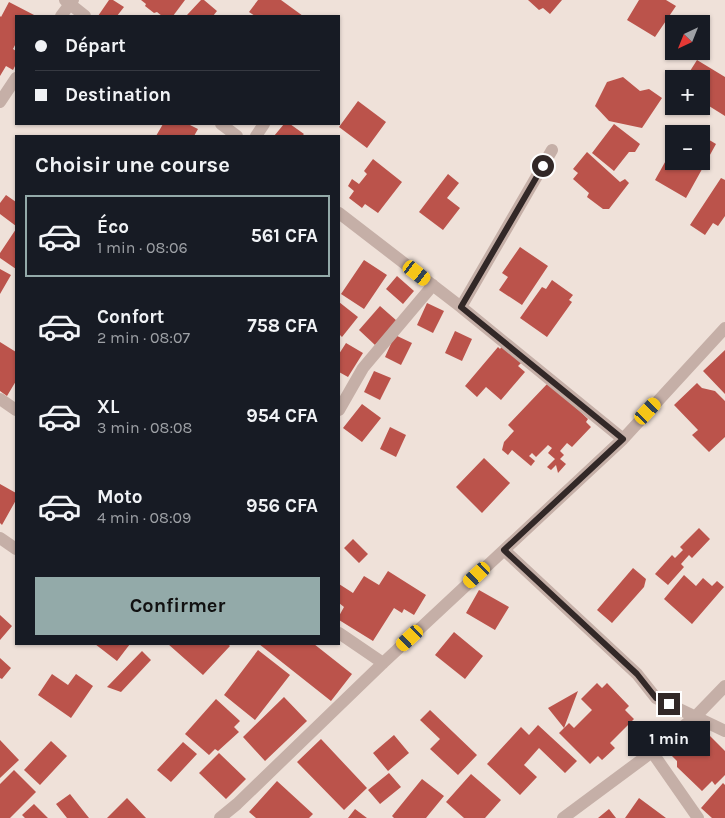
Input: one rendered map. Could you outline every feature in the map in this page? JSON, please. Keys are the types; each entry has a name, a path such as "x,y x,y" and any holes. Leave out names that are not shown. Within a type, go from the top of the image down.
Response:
{"street":[{"path":"62,15 69,1 84,15"},
{"path":"0,102 15,80"},
{"path":"222,125 236,135"},
{"path":"461,307 552,150"},
{"path":"340,214 461,307 623,439"},
{"path":"340,408 363,368 433,285"},
{"path":"220,818 623,439 725,328"},
{"path":"0,399 15,409"},
{"path":"0,538 15,548"},
{"path":"504,550 637,674 656,698 725,731"},
{"path":"340,634 383,663"},
{"path":"564,818 652,752 696,716 725,686"},
{"path":"652,752 698,818"}],"building":[{"path":"109,0 113,0 124,7 118,15 99,15"},
{"path":"141,0 185,0 174,15 154,13 145,6 146,4"},
{"path":"201,0 204,0 217,11 214,15 187,15"},
{"path":"258,0 281,0 302,15 254,15 249,12"},
{"path":"528,0 562,0 550,14 543,8 539,10"},
{"path":"639,0 666,0 676,6 670,15 665,15 665,22 655,37 627,20"},
{"path":"9,2 34,15 15,15 15,45 13,49 15,50 15,66 13,70 6,66 0,76 0,16"},
{"path":"697,60 725,77 725,116 710,107 710,70 691,70"},
{"path":"623,77 640,91 649,89 662,98 642,128 609,121 595,106 607,82"},
{"path":"358,101 386,122 367,148 339,127"},
{"path":"614,124 640,144 635,152 629,152 614,171 592,153"},
{"path":"162,125 190,125 198,129 195,135 157,135"},
{"path":"283,125 291,125 304,134 303,135 275,135"},
{"path":"710,140 716,144 710,155"},
{"path":"587,152 620,182 625,179 629,183 609,209 603,209 587,197 589,193 573,179 578,173 573,169"},
{"path":"373,159 402,182 378,213 365,204 362,208 349,198 354,191 348,186 352,179 359,184 367,174 364,171"},
{"path":"665,162 665,170 702,170 686,198 655,180"},
{"path":"448,174 459,183 447,198 460,208 443,230 419,212"},
{"path":"721,178 725,180 725,216 718,226 713,223 705,235 690,225"},
{"path":"6,195 15,201 15,225 0,214 0,203"},
{"path":"15,230 15,268 0,258 0,253"},
{"path":"520,247 548,266 522,305 499,290 508,277 502,273"},
{"path":"364,260 387,275 364,309 341,294"},
{"path":"0,269 11,275 0,294"},
{"path":"397,276 414,291 403,304 386,289"},
{"path":"552,280 573,295 569,300 572,302 547,337 520,318 542,287 546,289"},
{"path":"340,303 358,317 342,337 340,335"},
{"path":"427,303 444,311 433,333 417,325"},
{"path":"380,306 397,321 375,345 359,330"},
{"path":"455,331 472,339 462,361 445,353"},
{"path":"395,335 412,343 401,365 385,357"},
{"path":"0,342 15,351 15,383 7,396 0,391"},
{"path":"346,343 363,353 348,377 340,373 340,352"},
{"path":"503,345 523,361 518,366 525,372 501,400 486,387 477,397 465,386 498,347 500,349"},
{"path":"725,350 725,394 703,371"},
{"path":"374,371 391,378 380,400 364,392"},
{"path":"549,382 588,419 586,422 591,427 572,447 567,443 560,451 564,455 560,459 566,464 558,473 556,465 551,470 547,467 555,459 548,453 552,448 548,445 536,457 532,453 529,456 535,461 531,466 512,450 508,455 502,450 504,442 514,431 508,425"},
{"path":"697,383 702,388 715,391 725,401 725,437 709,452 692,435 698,430 674,405"},
{"path":"362,404 381,418 362,442 343,428"},
{"path":"390,427 406,435 396,457 380,449"},
{"path":"484,458 510,483 482,513 456,487"},
{"path":"0,484 15,492 15,502 2,525 0,523"},
{"path":"699,528 710,539 692,558 689,555 681,564 684,567 668,585 655,574 672,555 675,558 683,550 680,547"},
{"path":"353,539 368,554 359,563 344,548"},
{"path":"633,568 646,579 644,587 612,623 597,610"},
{"path":"388,571 426,595 414,615 404,609 402,613 394,608 373,641 340,621 340,614 344,607 340,604 340,585 353,593 364,576 379,585"},
{"path":"684,575 696,586 703,578 712,586 717,581 724,587 692,624 664,599"},
{"path":"479,590 509,607 495,630 466,613"},
{"path":"0,615 12,626 0,640"},
{"path":"454,632 483,656 465,679 435,655"},
{"path":"96,645 129,645 117,661"},
{"path":"169,645 229,645 203,675"},
{"path":"260,645 315,645 352,674 331,701"},
{"path":"258,650 290,675 255,720 224,695"},
{"path":"142,651 151,660 121,692 107,687"},
{"path":"0,658 11,668 2,679 0,678"},
{"path":"52,674 68,685 76,674 93,686 71,718 38,695"},
{"path":"597,683 602,688 607,683 629,706 625,710 634,719 610,743 615,748 602,760 598,756 590,764 559,733 569,723 574,728 592,710 581,699"},
{"path":"578,691 564,728 548,708"},
{"path":"284,697 307,721 265,761 243,737"},
{"path":"216,699 240,721 234,727 239,732 218,751 215,749 209,755 185,734"},
{"path":"430,710 477,755 458,775 430,749 440,739 420,720"},
{"path":"538,725 577,761 565,773 539,748 524,765 537,777 520,795 487,764 521,727 529,735"},
{"path":"700,726 725,751 725,775 715,785 712,781 702,791 677,767 677,761 671,755"},
{"path":"394,735 409,753 388,771 373,753"},
{"path":"321,739 367,788 344,810 297,762"},
{"path":"0,740 19,760 0,778"},
{"path":"51,741 67,756 40,785 24,770"},
{"path":"183,742 197,754 171,782 157,770"},
{"path":"219,753 246,779 226,799 199,773"},
{"path":"14,770 36,792 10,818 0,818 0,784"},
{"path":"389,773 401,787 380,804 368,790"},
{"path":"471,774 501,800 485,818 464,818 446,802"},
{"path":"422,779 444,796 426,818 394,818 392,816"},
{"path":"277,781 313,814 309,818 256,818 249,812"},
{"path":"723,783 725,785 725,818 712,818 701,808"},
{"path":"70,794 89,818 67,818 56,804"},
{"path":"127,798 146,818 107,818"},
{"path":"639,798 666,818 625,818"},
{"path":"34,804 48,818 25,818 22,815"},
{"path":"355,809 367,818 348,818"},
{"path":"609,809 616,818 598,818"}],"route":[{"path":"543,166 461,307 623,439 504,550 637,674 656,698 669,704"}]}
